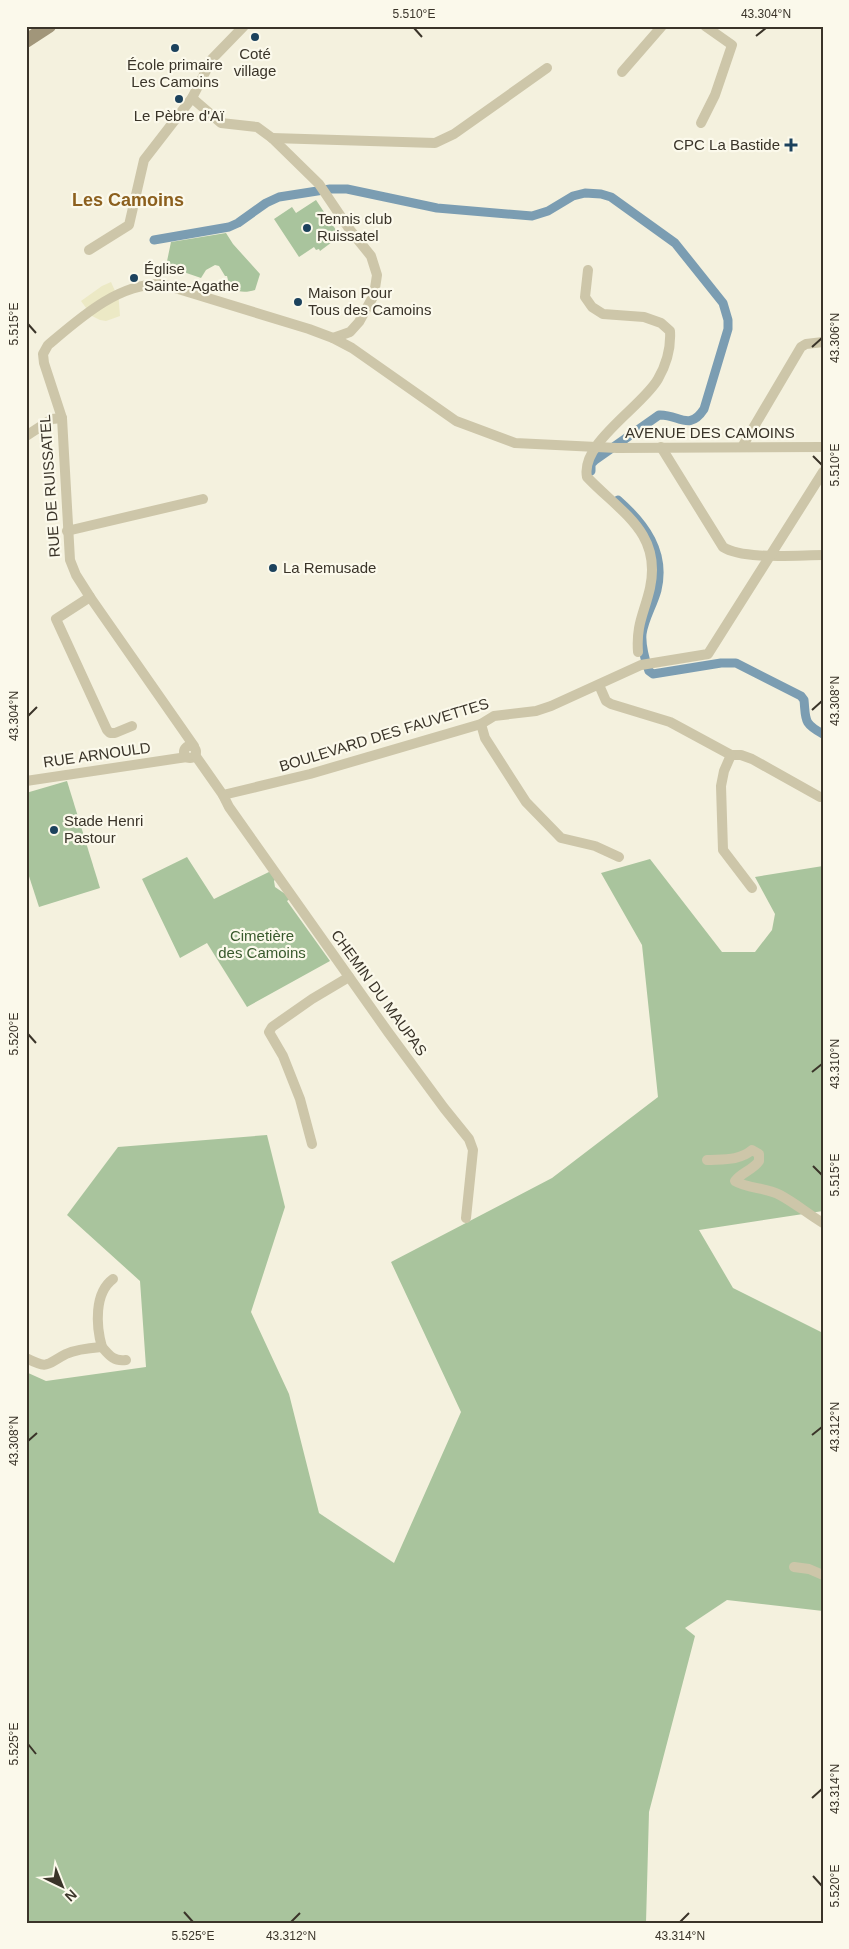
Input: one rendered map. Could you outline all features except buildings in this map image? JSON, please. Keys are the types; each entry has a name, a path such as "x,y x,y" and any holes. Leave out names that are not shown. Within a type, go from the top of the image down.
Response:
{"street":[{"path":"26,41 49,26"},
{"path":"89,250 130,225 144,160 192,98 212,59 244,26"},
{"path":"622,72 662,26"},
{"path":"701,123 715,95 732,44 705,26"},
{"path":"272,138 435,143 454,134 546,68"},
{"path":"192,98 221,123 257,127 272,138 319,184 370,256 376,275 374,296 359,322 350,332 333,338"},
{"path":"588,270 585,297 592,307 603,314 644,317 661,322 670,331 671,344 658,380 611,427 601,447 587,463 586,470 587,477 640,529 646,538 653,565 651,583 637,630 638,652"},
{"name":"AVENUE DES CAMOINS","path":"90,313 106,300 118,295 148,284 162,284 333,338 352,348 456,420 515,443 617,448 823,447"},
{"name":"RUE DE RUISSATEL","path":"90,313 48,345 43,354 44,364 62,418 70,560 76,576 189,749"},
{"path":"742,447 801,347 806,344 823,342"},
{"path":"26,436 52,419 62,418"},
{"path":"661,447 723,547 732,553 823,555"},
{"name":"BOULEVARD DES FAUVETTES","path":"223,796 310,774 480,724 494,716 536,711 646,664 708,654 823,472"},
{"path":"67,530 203,498"},
{"path":"90,597 56,619 107,730 110,733 115,733 132,726"},
{"path":"599,685 610,704 670,722 731,755 741,755 752,759 820,797"},
{"path":"480,724 485,738 526,802 561,838 594,846 619,858"},
{"path":"189,749 223,796"},
{"name":"RUE ARNOULD","path":"26,781 172,759 189,749"},
{"path":"731,755 724,770 721,786 723,850 752,888"},
{"name":"CHEMIN DU MAUPAS","path":"223,796 349,977 444,1108 469,1139 473,1150 466,1218"},
{"path":"312,1144 300,1099 283,1056 269,1032 272,1027 312,999 349,977"},
{"path":"706,1160 737,1158 744,1156 752,1150 759,1154 759,1161 756,1165 740,1174 735,1181 741,1185 765,1189 780,1195 823,1223"},
{"path":"113,1279 107,1283 101,1296 98,1332 102,1347 112,1358 119,1361 126,1360"},
{"path":"26,1358 45,1365 77,1350 102,1347"},
{"path":"794,1567 809,1569 823,1575"}],"green space":[{"name":"Tennis club Ruissatel","path":"316,200 340,236 320,251 314,247 299,257 274,219 292,207 296,213"},
{"path":"226,233 233,244 260,274 255,290 241,292 234,289 219,266 215,265 206,270 201,278 166,266 171,242"},
{"name":"Stade Henri Pastour","path":"67,781 100,888 39,907 26,867 26,793"},
{"name":"Cimetière des Camoins","path":"187,857 214,899 271,871 276,878 274,881 275,887 291,898 287,901 330,961 247,1007 207,943 180,958 142,879"},
{"path":"650,859 722,952 755,952 772,930 775,914 755,877 823,866 823,1211 699,1230 733,1288 823,1333 823,1611 727,1600 685,1628 695,1636 649,1812 646,1923 26,1923 26,1372 46,1381 146,1367 140,1281 67,1215 118,1147 267,1135 285,1207 251,1312 289,1394 319,1513 394,1563 461,1412 391,1262 552,1178 658,1097 642,945 601,873"}],"shaded area":[{"path":"111,282 115,291 118,290 120,316 106,321 100,320 92,316 81,301"}],"waterway":[{"path":"154,240 229,227 238,223 266,203 279,197 330,189 347,189 437,208 532,216 548,211 573,196 585,193 611,197 675,243 723,303 728,320 728,329 704,409 699,416 688,421 659,415 595,460 591,464 591,471"},
{"path":"618,500 645,529 656,551 659,576 657,590 642,634 642,643 649,671 653,674 721,663 736,663 801,696 804,700 809,724 823,734"}],"place":[{"name":"Coté village","path":"255,37"},
{"name":"École primaire Les Camoins","path":"175,48"},
{"name":"Le Pèbre d'Aï","path":"179,99"},
{"name":"CPC La Bastide","path":"791,145"},
{"name":"Tennis club Ruissatel","path":"307,228"},
{"name":"Église Sainte-Agathe","path":"134,278"},
{"name":"Maison Pour Tous des Camoins","path":"298,302"},
{"name":"La Remusade","path":"273,568"},
{"name":"Stade Henri Pastour","path":"54,830"}],"district":[{"name":"Les Camoins","path":"128,200"}]}
